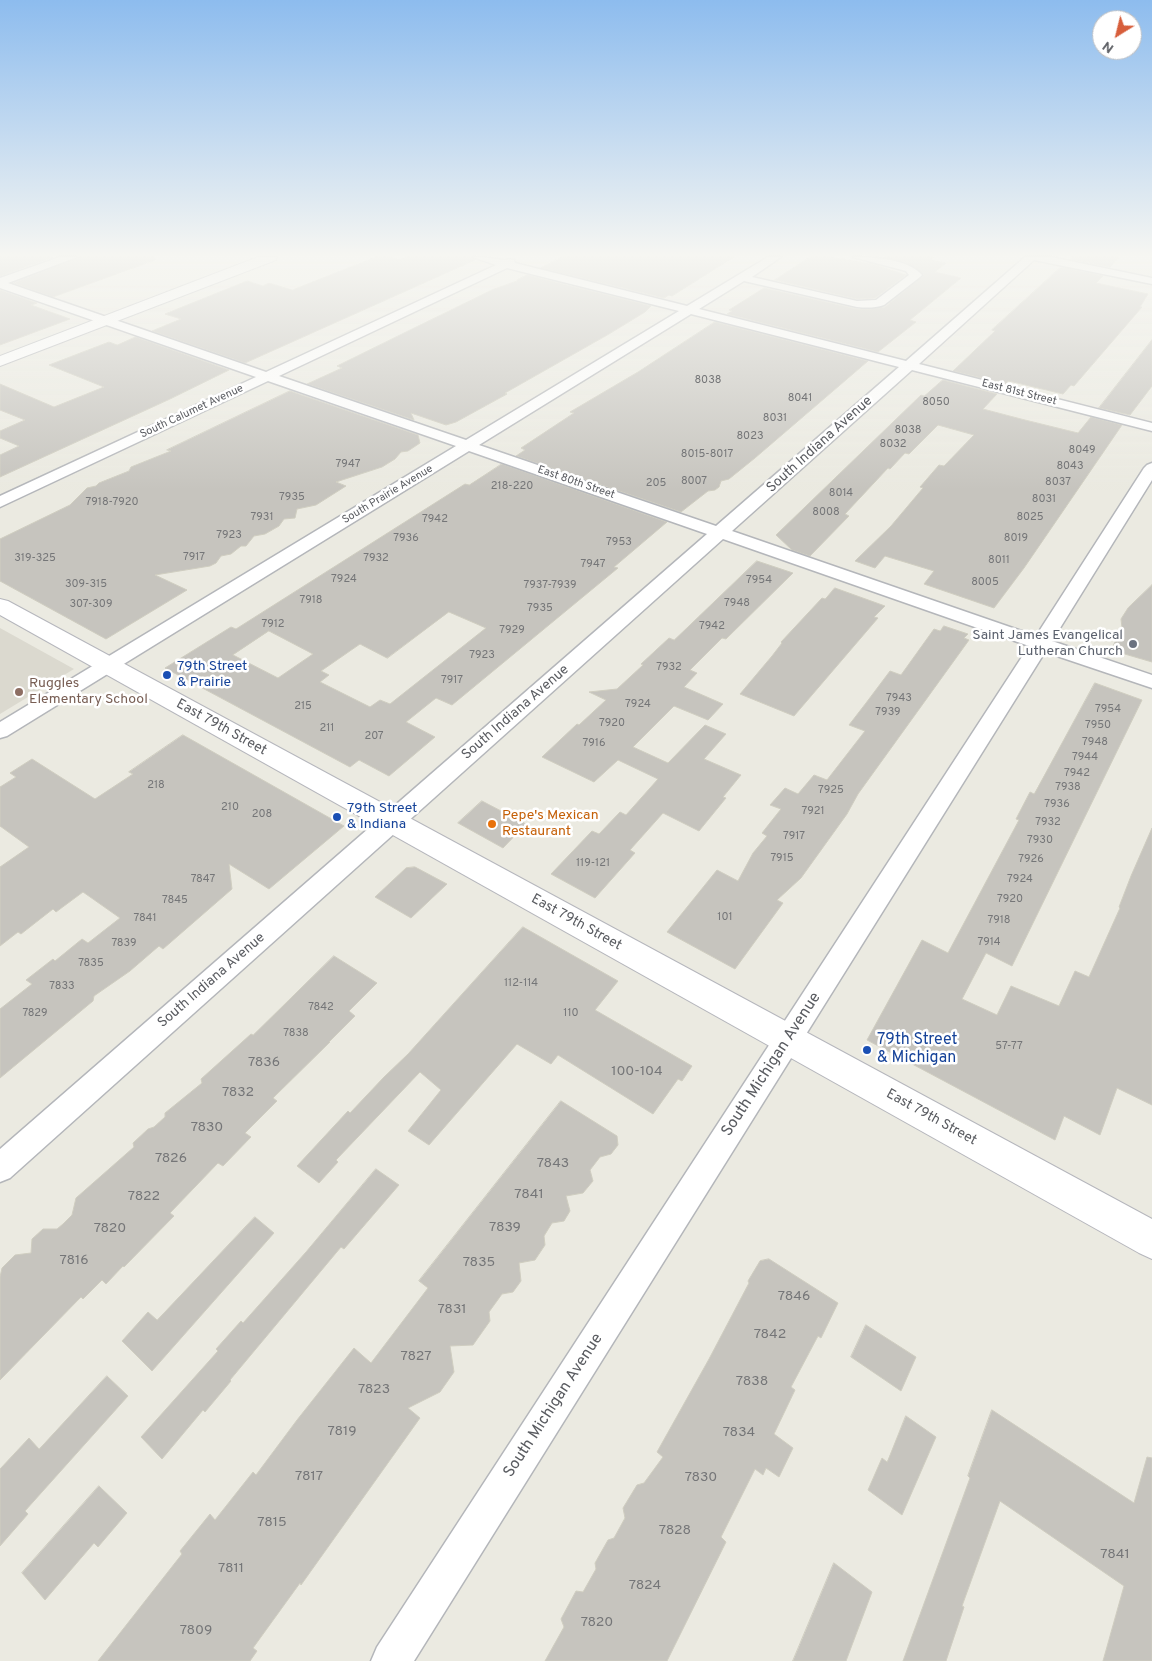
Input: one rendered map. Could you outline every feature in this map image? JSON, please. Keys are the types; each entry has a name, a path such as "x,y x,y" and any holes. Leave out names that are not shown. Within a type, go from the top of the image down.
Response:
{"main road":[{"path":"0,361 70,335"},
{"name":"East 79th Street","path":"0,606 1152,1240"}],"street":[{"name":"East 80th Street","path":"145,335 1152,682"},
{"name":"South Calumet Avenue","path":"0,502 357,335"},
{"name":"South Prairie Avenue","path":"0,731 648,335"},
{"name":"East 81st Street","path":"785,335 1152,427"},
{"name":"South Indiana Avenue","path":"0,1168 946,335"},
{"name":"South Michigan Avenue","path":"391,1661 789,1040 1152,468"}],"shaded area":[{"name":"Ruggles Elementary School","path":"0,628 74,669 0,714"}],"building":[{"path":"0,335 28,335 0,345"},
{"path":"162,335 309,335 245,363"},
{"path":"401,335 608,335 505,393 507,394 456,422 446,425 411,413 414,420 307,384 342,368 337,366"},
{"path":"696,335 764,335 868,361 729,479 721,481 719,487 708,491 681,512 516,456 525,450 521,448 574,413 570,412 638,372"},
{"path":"809,335 900,335 878,352"},
{"path":"991,335 1118,335 1074,386 1071,385 1063,394 1008,381 1006,384 953,371"},
{"path":"136,337 229,370 0,477 0,455 19,446 0,438 0,431 25,420 0,410 0,384 54,407 104,387 49,365 109,342 117,345"},
{"path":"1152,340 1152,386 1130,415 1099,408"},
{"path":"943,380 997,394 983,409 1025,420 1078,433 1091,417 1122,425 1024,568 994,608 924,584 934,571 885,556 875,568 855,561 891,526 923,488 920,487 939,465 944,466 974,435 938,425 909,454 905,453 890,469 888,468 845,514 849,516 810,556 792,550 776,535 921,395 924,396"},
{"path":"290,391 418,435 420,443 408,451 401,452 395,459 382,467 336,482 346,486 316,505 297,509 295,518 284,519 279,526 265,534 254,536 246,546 241,546 231,554 221,556 216,563 210,566 155,575 187,590 106,639 0,581 0,539 70,505 87,488 96,486 129,471 131,467 171,451 167,450"},
{"path":"502,464 667,522 614,567 618,568 452,705 436,698 406,722 435,737 389,776 359,760 350,767 165,668 231,627 236,629 465,484 469,485","holes":["449,612 486,628 390,704 380,700 370,707 320,682 329,675 321,671 360,644 387,658","269,631 313,654 278,678 233,655"]},
{"path":"757,561 793,573 726,639 722,638 690,670 697,673 684,687 723,704 708,720 674,706 633,747 668,763 705,725 726,734 704,759 741,775 723,797 726,798 699,831 663,813 630,850 635,853 595,898 551,874 592,831 599,834 620,812 626,815 658,779 618,760 594,782 542,757 606,700 589,692 617,689 669,638 674,640"},
{"path":"1152,585 1152,662 1111,650 1122,628 1121,619 1128,608"},
{"path":"835,588 885,606 874,617 878,618 794,716 740,694 772,656 781,642 822,598 825,599"},
{"path":"944,626 968,634 964,638 969,640 858,794 847,814 801,878 777,900 783,903 735,969 667,932 717,870 738,881 753,853 767,836 762,833 781,809 770,805 785,788 798,794 814,775 827,780 865,731 849,725 890,671 901,675 934,629 940,631"},
{"path":"1095,683 1142,700 1012,966 986,953 962,999 997,1015 1011,986 1059,1006 1075,971 1089,977 1120,908 1131,876 1152,828 1152,1105 1117,1088 1100,1135 1064,1116 1055,1140 867,1040 922,940 948,953 1019,820 1016,819 1030,792 1034,794"},
{"path":"183,735 344,826 269,889 229,864 232,889 163,949 159,946 130,971 94,996 93,1001 0,1078 0,1009 32,984 26,980 53,959 55,961 82,939 88,943 120,918 83,892 56,912 53,909 21,934 18,932 0,946 0,867 29,847 0,826 0,787 16,777 10,773 32,759 95,799 133,774 129,772"},
{"name":"Pepe's Mexican Restaurant","path":"482,801 526,824 503,848 458,823"},
{"path":"415,867 447,884 411,918 375,897 406,868"},
{"path":"523,927 618,981 595,1010 692,1066 682,1081 678,1079 653,1114 558,1055 551,1064 517,1044 429,1145 408,1131 441,1090 420,1072 336,1160 338,1162 319,1183 297,1166 348,1111 350,1113 408,1054"},
{"path":"334,956 377,983 349,1011 355,1016 273,1098 277,1101 245,1133 251,1137 223,1166 218,1163 170,1213 174,1216 124,1267 106,1284 102,1280 83,1299 81,1297 0,1380 0,1277 2,1268 15,1255 31,1253 32,1239 43,1229 57,1229 63,1224 72,1215 76,1198 134,1147 133,1143 148,1129 154,1127 165,1117 165,1113 202,1083 201,1079 251,1034 253,1035"},
{"path":"561,1101 617,1136 618,1145 611,1154 600,1157 590,1170 593,1181 583,1193 566,1196 570,1211 564,1221 552,1223 544,1236 545,1245 535,1260 519,1263 521,1281 513,1292 502,1294 489,1312 490,1321 473,1345 450,1346 454,1372 440,1392 408,1408 420,1418 301,1585 300,1583 253,1648 257,1651 250,1661 98,1661 182,1554 180,1551 210,1514 215,1520 253,1472 256,1475 354,1348 371,1363 428,1288 419,1281"},
{"path":"376,1169 399,1185 344,1249 341,1247 205,1412 203,1410 162,1459 141,1437 218,1351 216,1349 241,1321 243,1323 306,1252"},
{"path":"255,1217 274,1233 152,1371 122,1341 148,1312 157,1320"},
{"path":"769,1259 838,1303 821,1338 818,1336 791,1387 795,1390 774,1434 793,1448 779,1477 766,1468 763,1475 755,1469 721,1537 726,1542 667,1661 545,1661 564,1627 561,1619 576,1591 583,1592 596,1569 595,1563 608,1540 614,1538 625,1518 623,1508 637,1485 644,1483 663,1457 657,1452 709,1359 749,1283 748,1281 760,1261"},
{"path":"866,1325 916,1357 901,1391 851,1357"},
{"path":"107,1376 128,1396 25,1511 28,1514 0,1546 0,1469 29,1438 39,1449"},
{"path":"992,1410 1134,1503 1147,1457 1152,1458 1152,1661 1103,1661 1124,1586 1000,1501 962,1606 964,1607 946,1661 903,1661 970,1478 968,1476"},
{"path":"906,1416 936,1437 902,1515 868,1490 882,1458 887,1462"},
{"path":"99,1486 127,1513 98,1547 94,1543 45,1600 22,1573"},
{"path":"834,1563 872,1592 846,1661 793,1661"}],"place":[{"name":"Saint James Evangelical Lutheran Church","path":"1133,644"},
{"name":"79th Street & Prairie","path":"167,675"},
{"name":"Ruggles Elementary School","path":"19,692"},
{"name":"79th Street & Indiana","path":"337,817"},
{"name":"Pepe's Mexican Restaurant","path":"492,824"},
{"name":"79th Street & Michigan","path":"867,1050"}]}
